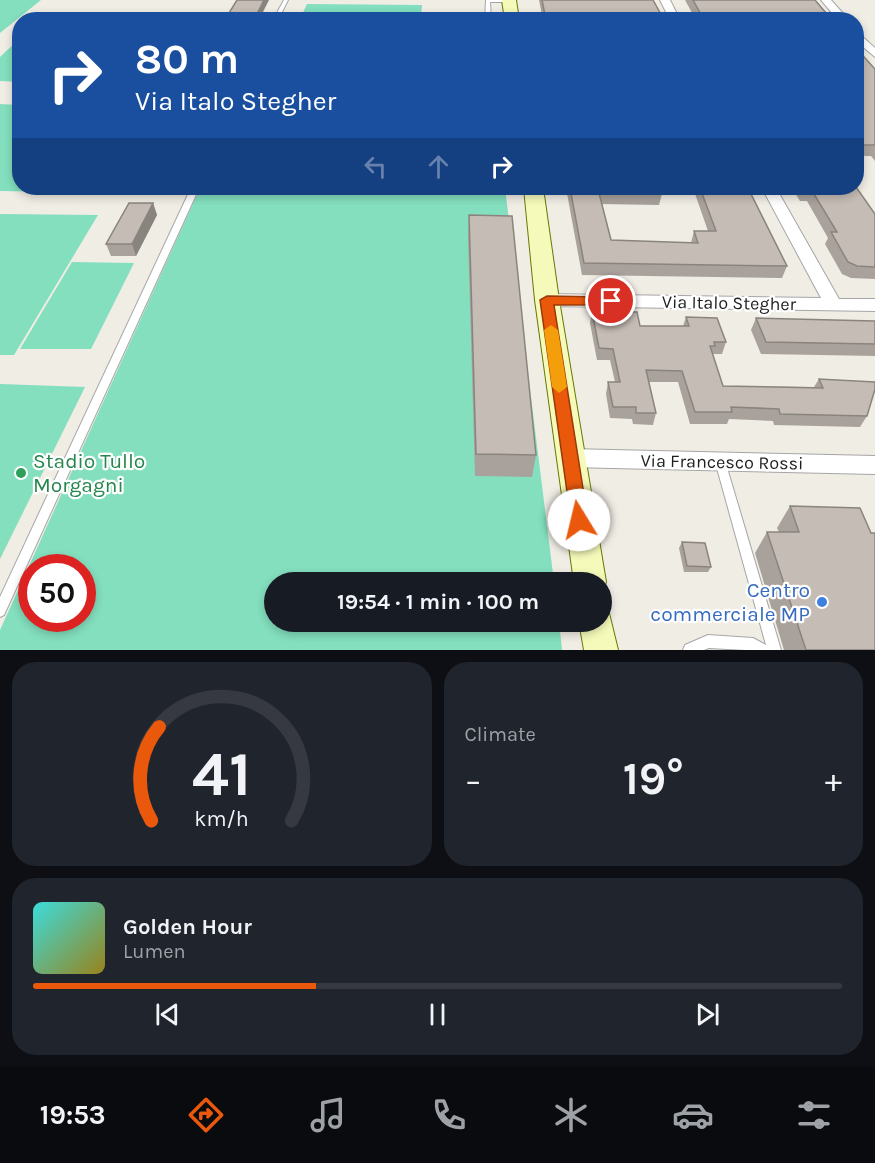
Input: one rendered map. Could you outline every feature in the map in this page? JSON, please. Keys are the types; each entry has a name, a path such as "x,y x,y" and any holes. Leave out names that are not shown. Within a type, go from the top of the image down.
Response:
{"main road":[{"path":"534,195 547,300 588,572"},
{"path":"598,632 601,650"}],"street":[{"path":"826,0 837,12"},
{"path":"864,42 875,54"},
{"path":"773,195 833,304"},
{"name":"Via Italo Stegher","path":"547,300 875,305"},
{"name":"Via Francesco Rossi","path":"570,458 875,465"}],"lane":[{"path":"488,12 488,1 509,0"},
{"path":"0,611 192,195"},
{"path":"720,461 774,650"},
{"path":"690,650 708,641 753,644 762,650"}],"green space":[{"path":"0,0 41,0 26,12 12,12 12,23 0,33"},
{"path":"307,4 422,5 422,12 303,12"},
{"path":"12,46 12,82 0,81 0,57"},
{"path":"0,104 12,105 12,191 0,191"},
{"path":"197,195 506,195 553,572 264,572 264,632 560,632 562,650 0,650 0,630 18,590 18,632 96,632 96,554 34,554"},
{"path":"0,214 98,215 14,355 0,355"},
{"path":"72,262 134,263 91,349 20,349"},
{"name":"Stadio Tullo Morgagni","path":"0,384 85,387 0,559"}],"building":[{"path":"237,0 264,0 258,12 230,12"},
{"path":"542,0 653,0 660,12 544,12"},
{"path":"693,0 815,0 825,12 700,12"},
{"path":"864,57 875,69 875,145 864,145"},
{"path":"571,195 600,195 611,240 698,243 694,231 716,231 703,195 752,195 787,266 584,263"},
{"path":"815,195 862,195 875,214 875,267 857,266 848,262 831,232 837,232"},
{"path":"129,203 153,203 132,244 106,244"},
{"path":"469,215 512,216 536,455 476,454"},
{"path":"592,311 637,312 640,326 689,326 686,317 717,318 726,342 714,342 715,346 710,346 723,386 823,388 819,379 875,382 867,416 780,414 779,409 731,407 732,412 695,412 682,371 646,370 656,413 636,413 636,407 613,407 608,382 620,382 613,349 599,348"},
{"path":"756,318 875,321 875,344 766,342"},
{"name":"Centro commerciale MP","path":"790,506 860,508 871,533 875,533 875,650 806,650 767,532 799,532"},
{"path":"682,542 705,543 711,567 687,566"}],"slow traffic":[{"path":"551,330 559,387"}],"place":[{"name":"Stadio Tullo Morgagni","path":"21,473"},
{"name":"Centro commerciale MP","path":"822,602"}],"route":[{"path":"579,520 547,300 611,301"}]}
